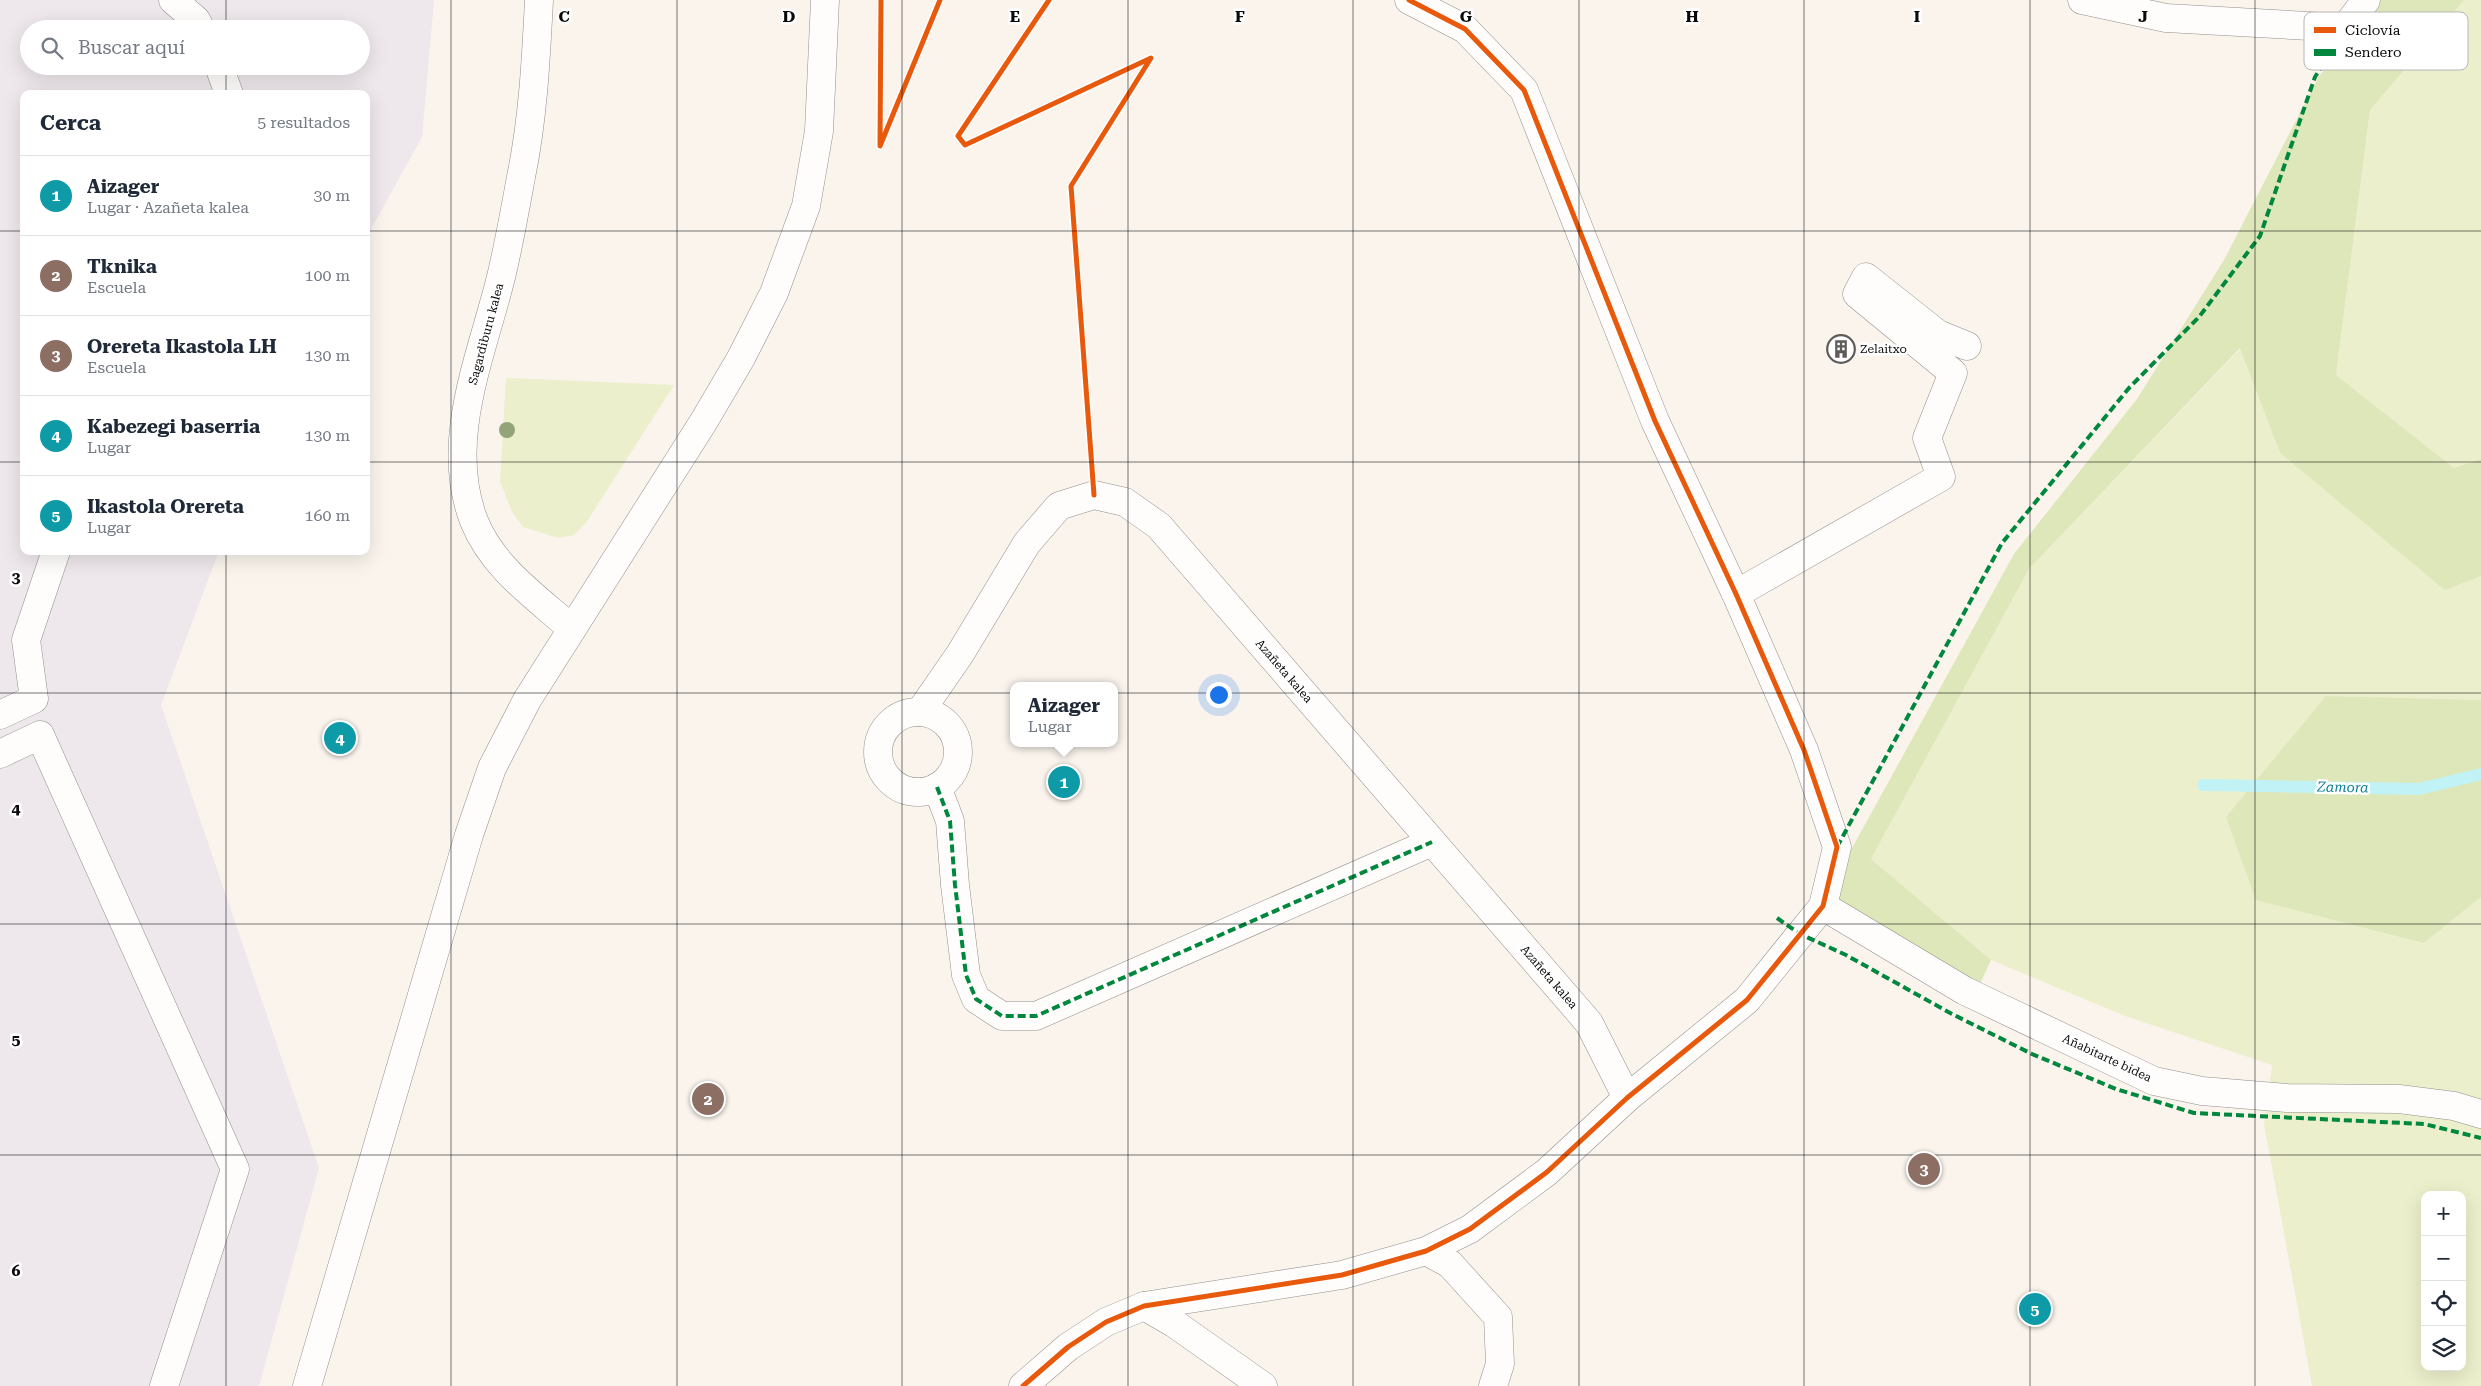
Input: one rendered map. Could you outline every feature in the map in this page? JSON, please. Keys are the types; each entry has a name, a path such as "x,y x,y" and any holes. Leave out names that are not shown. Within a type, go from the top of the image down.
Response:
{"street":[{"path":"173,0 196,20"},
{"name":"Sagardiburu kalea","path":"540,0 535,70 522,174 501,276 467,406 463,434 463,463 474,520 487,548 506,572 572,629"},
{"path":"307,1386 466,844 492,768 527,700 704,421 741,358 774,293 806,206 818,140 825,0"},
{"path":"1023,1386 1068,1347 1106,1322 1144,1306 1342,1276 1426,1251 1470,1229 1547,1172 1628,1098 1748,1000 1823,906 1837,847 1804,750 1736,594 1655,421 1524,90 1465,28 1409,0"},
{"path":"2082,0 2166,18 2304,26"},
{"path":"2357,12 2366,0"},
{"path":"222,75 228,90"},
{"path":"1736,594 1941,477 1927,438 1953,374 1857,294 1866,277 1938,334 1967,346"},
{"name":"Azañeta kalea","path":"920,712 960,654 1026,544 1059,506 1094,495 1125,502 1159,526 1589,1023 1628,1098"},
{"path":"0,714 34,699 26,640 55,555"},
{"path":"920,712 934,715 953,732 958,756 954,769 948,778 937,787 916,792 906,790 894,784 880,765 880,741 885,729 895,719 907,714 920,712"},
{"path":"0,754 40,735 235,1170 164,1386"},
{"path":"937,787 950,821 955,885 966,975 976,999 1002,1016 1036,1016 1432,842"},
{"name":"Añabitarte bidea","path":"1823,906 1965,991 2154,1082 2202,1091 2287,1098 2399,1099 2454,1106 2481,1114"},
{"path":"1426,1251 1450,1264 1498,1317 1500,1364 1493,1386"},
{"path":"1144,1306 1175,1324 1263,1386"}],"shaded area":[{"path":"0,0 434,0 422,137 370,231 370,90 20,90 20,555 217,555 161,705 319,1168 259,1386 0,1386"}],"green space":[{"path":"2373,0 2464,0 2454,12 2365,12"},
{"path":"2464,0 2481,0 2481,459 2454,468 2336,375 2370,110 2404,70 2468,70 2468,12 2454,12"},
{"path":"2324,70 2404,70 2370,110 2336,375 2454,468 2481,459 2481,576 2445,590 2280,453 2240,348 2029,569 1871,859 1991,960 1974,997 1824,899 2014,554 2137,399 2224,260"},
{"path":"2241,348 2280,453 2445,589 2481,576 2481,700 2326,696 2424,943 2481,897 2481,1386 2312,1386 2264,1124 2272,1065 2125,1016 1991,960 1871,859 2029,569"},
{"path":"506,378 674,385 586,523 574,535 558,538 523,527 512,512 500,481"},
{"path":"2326,696 2481,700 2481,897 2424,943 2256,900 2226,817"}],"waterway":[{"name":"Zamora","path":"2203,785 2419,789 2481,774"}],"marked path":[{"path":"1837,847 2002,543 2129,388 2199,317 2260,236 2315,77 2319,70"},
{"path":"937,787 950,821 955,885 966,975 976,999 1002,1016 1036,1016 1432,842"},
{"path":"1777,918 1800,934 1846,955 1952,1014 2032,1054 2116,1089 2194,1113 2424,1124 2481,1138"}],"cycle path":[{"path":"881,0 880,146 940,0"},
{"path":"1049,0 958,136 965,145 1151,58 1071,186 1094,495"},
{"path":"1023,1386 1068,1347 1106,1322 1144,1306 1342,1275 1426,1251 1470,1229 1547,1172 1627,1098 1747,1000 1823,906 1837,847 1804,750 1736,594 1655,421 1524,90 1465,29 1409,0"}],"place":[{"name":"Zelaitxo","path":"1841,349"},
{"name":"Kabezegi baserria","path":"340,738"},
{"name":"Aizager","path":"1064,782"},
{"name":"Tknika","path":"708,1099"},
{"name":"Orereta Ikastola LH","path":"1924,1169"},
{"name":"Ikastola Orereta","path":"2035,1309"}]}
